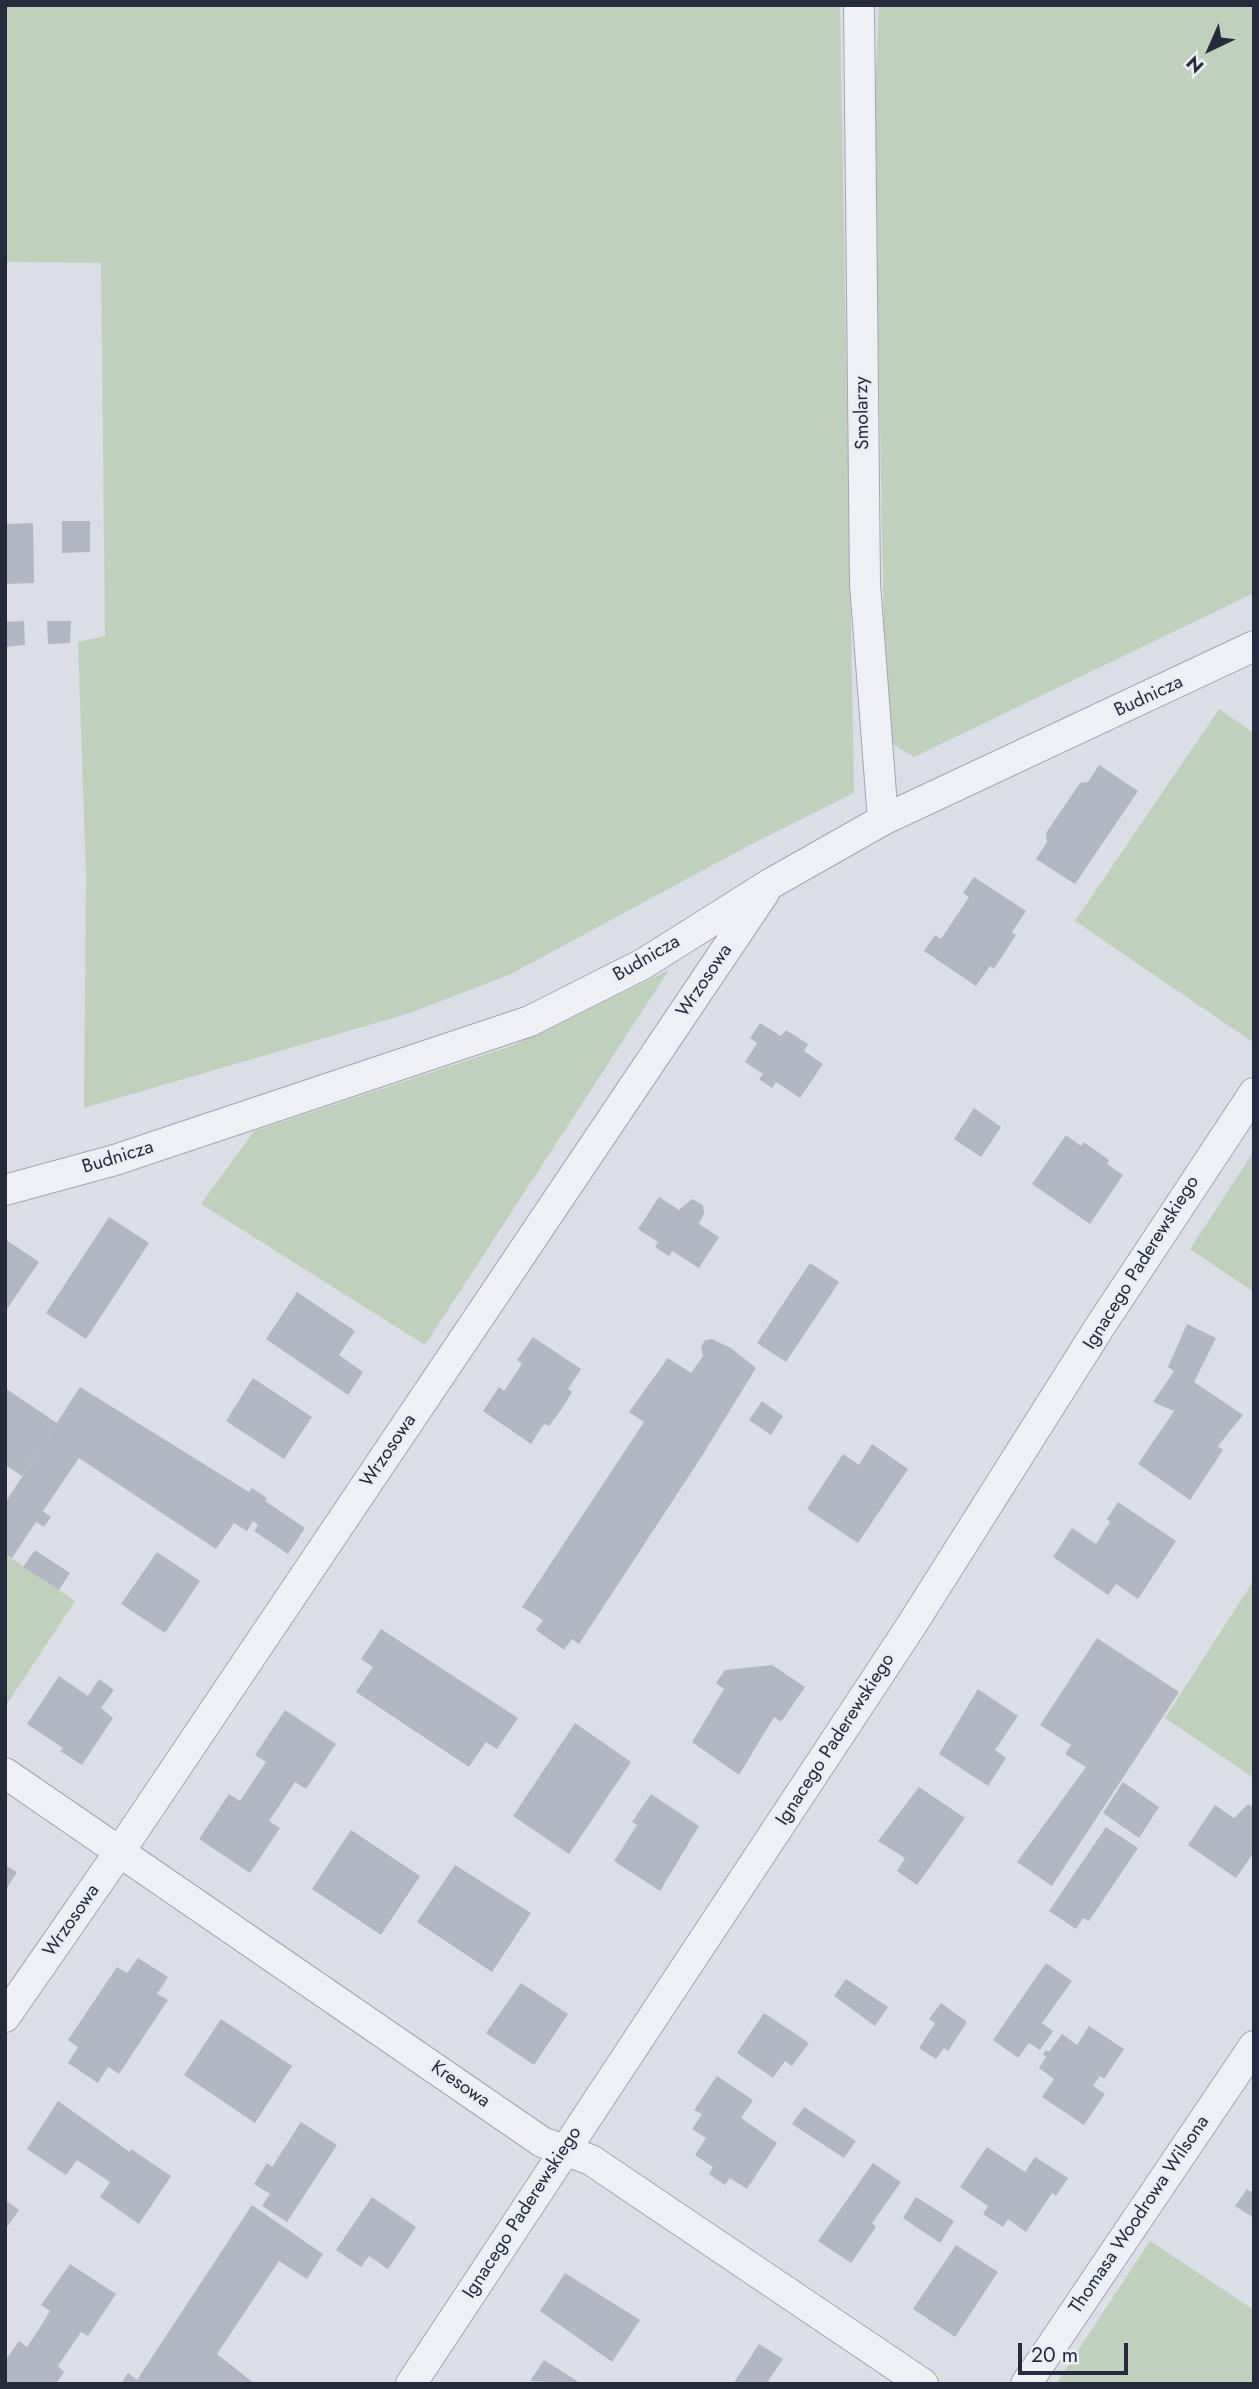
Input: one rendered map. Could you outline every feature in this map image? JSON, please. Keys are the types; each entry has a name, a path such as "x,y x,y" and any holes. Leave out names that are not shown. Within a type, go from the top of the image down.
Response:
{"street":[{"name":"Smolarzy","path":"859,5 865,584 883,820"},
{"name":"Budnicza","path":"5,1190 128,1156 530,1021 643,964 770,884 883,820 1254,646"},
{"name":"Wrzosowa","path":"5,2017 120,1851 770,884"},
{"name":"Ignacego Paderewskiego","path":"411,2384 911,1626 1122,1293 1254,1093"},
{"name":"Kresowa","path":"5,1773 542,2141 591,2160 923,2384"},
{"name":"Thomasa Woodrowa Wilsona","path":"1026,2384 1254,2046"}],"green space":[{"path":"5,5 840,5 854,793 746,847 511,974 410,1013 84,1108 86,874 78,642 105,636 101,263 5,262"},
{"path":"879,5 1254,5 1254,593 914,757 886,740 874,120"},
{"path":"1219,709 1254,733 1254,1043 1075,921"},
{"path":"669,970 425,1345 201,1204 254,1131 514,1045"},
{"path":"1254,1151 1254,1292 1190,1249"},
{"path":"5,1554 75,1601 5,1707"},
{"path":"1254,1580 1254,1778 1165,1718"},
{"path":"1150,2241 1254,2310 1254,2384 1056,2384"}],"building":[{"path":"62,521 90,521 90,552 62,553"},
{"path":"33,523 34,583 5,584 5,524"},
{"path":"24,621 25,645 5,647 5,622"},
{"path":"47,621 71,621 70,643 48,644"},
{"path":"1099,765 1138,791 1075,884 1036,859 1047,842 1046,833 1080,783 1088,782"},
{"path":"974,877 1026,911 1012,932 1016,935 994,969 990,966 976,986 924,951 935,935 941,939 969,897 963,893"},
{"path":"760,1023 781,1036 786,1030 808,1044 804,1051 823,1064 800,1098 776,1082 772,1088 759,1079 763,1074 745,1062 757,1043 750,1038"},
{"path":"974,1108 1001,1127 981,1157 954,1139"},
{"path":"1066,1135 1081,1146 1084,1142 1109,1160 1107,1164 1123,1175 1090,1224 1032,1184"},
{"path":"659,1197 679,1210 692,1199 703,1205 704,1213 699,1224 719,1237 699,1268 672,1251 669,1256 655,1247 658,1242 638,1229"},
{"path":"109,1217 149,1243 86,1339 46,1313"},
{"path":"5,1239 39,1262 5,1312"},
{"path":"810,1263 839,1282 786,1362 757,1343"},
{"path":"297,1292 355,1331 339,1355 363,1372 348,1395 266,1339"},
{"path":"1187,1324 1216,1338 1194,1382 1243,1415 1218,1446 1223,1450 1190,1500 1138,1464 1174,1411 1153,1402 1174,1371 1168,1367"},
{"path":"533,1337 581,1369 568,1389 572,1392 561,1410 549,1426 544,1424 531,1444 483,1411 499,1387 504,1391 522,1364 517,1360"},
{"path":"712,1339 731,1348 756,1368 579,1644 572,1639 564,1650 536,1630 543,1620 522,1607 644,1422 629,1412 668,1358 691,1373 703,1356 701,1347 705,1340"},
{"path":"253,1378 312,1417 284,1459 226,1421"},
{"path":"80,1387 249,1492 252,1488 267,1498 265,1501 305,1528 288,1554 254,1531 258,1525 253,1521 247,1531 234,1523 216,1549 79,1458 43,1511 51,1517 44,1527 36,1522 12,1558 5,1554 5,1503"},
{"path":"5,1388 57,1423 22,1476 5,1465"},
{"path":"762,1401 783,1416 771,1435 749,1420"},
{"path":"872,1444 908,1469 858,1543 807,1509 843,1454 859,1465"},
{"path":"1118,1502 1176,1541 1138,1599 1116,1584 1108,1595 1053,1557 1072,1528 1096,1544 1110,1522 1107,1519"},
{"path":"35,1550 70,1573 59,1590 23,1567"},
{"path":"157,1552 200,1581 165,1633 121,1604"},
{"path":"381,1629 518,1718 497,1749 486,1742 469,1767 356,1692 373,1667 361,1659"},
{"path":"1097,1638 1179,1692 1052,1886 1017,1862 1086,1767 1065,1754 1071,1745 1040,1725"},
{"path":"772,1665 805,1687 781,1722 774,1717 739,1775 692,1742 724,1689 716,1683 725,1670"},
{"path":"59,1676 88,1696 99,1679 114,1690 101,1708 113,1718 82,1765 60,1751 63,1748 27,1724"},
{"path":"978,1689 1018,1716 995,1750 1006,1758 988,1786 939,1754"},
{"path":"285,1710 336,1744 306,1789 295,1782 269,1821 280,1828 250,1873 199,1839 229,1794 240,1801 266,1762 255,1755"},
{"path":"575,1723 631,1762 569,1854 513,1816"},
{"path":"1123,1782 1159,1807 1139,1838 1103,1813"},
{"path":"919,1787 965,1818 917,1885 897,1871 905,1858 878,1841"},
{"path":"651,1794 699,1826 660,1891 614,1861 637,1825 632,1822"},
{"path":"1248,1804 1254,1808 1254,1852 1236,1878 1188,1845 1215,1805 1234,1818"},
{"path":"1106,1827 1138,1848 1089,1921 1083,1918 1076,1929 1049,1911"},
{"path":"351,1830 420,1876 381,1935 312,1889"},
{"path":"5,1865 17,1872 5,1891"},
{"path":"455,1865 531,1913 492,1972 417,1922"},
{"path":"138,1958 168,1977 157,1994 168,2000 119,2074 108,2067 98,2083 68,2063 78,2047 68,2040 117,1967 127,1973"},
{"path":"1046,1963 1072,1981 1042,2023 1053,2031 1040,2050 1029,2043 1018,2058 993,2040"},
{"path":"846,1979 888,2007 875,2026 834,1996"},
{"path":"521,1983 568,2014 534,2065 486,2033"},
{"path":"941,2003 967,2022 948,2051 944,2048 936,2059 919,2048 935,2023 929,2019"},
{"path":"764,2013 809,2043 792,2066 785,2061 773,2078 737,2053"},
{"path":"221,2019 292,2066 255,2123 184,2075"},
{"path":"1089,2026 1124,2049 1104,2079 1100,2076 1093,2086 1105,2094 1084,2125 1042,2097 1054,2079 1039,2068 1046,2057 1043,2054 1046,2050 1049,2052 1062,2034 1077,2045"},
{"path":"717,2076 753,2100 741,2118 777,2143 747,2189 730,2178 725,2185 709,2174 713,2167 695,2155 706,2138 692,2129 702,2114 694,2110"},
{"path":"58,2101 130,2152 131,2149 171,2176 139,2224 100,2197 110,2182 77,2160 66,2175 27,2149"},
{"path":"804,2107 856,2141 844,2158 792,2124"},
{"path":"301,2122 337,2145 287,2222 262,2206 270,2194 254,2184 267,2163 272,2167"},
{"path":"987,2147 1025,2172 1035,2157 1068,2178 1056,2196 1052,2193 1026,2232 1008,2219 1003,2227 983,2214 988,2206 960,2187"},
{"path":"873,2163 901,2182 872,2223 876,2227 851,2263 818,2241"},
{"path":"1254,2188 1254,2218 1235,2206 1247,2189 1251,2192"},
{"path":"372,2197 416,2227 388,2269 369,2256 361,2267 336,2250"},
{"path":"916,2197 954,2221 940,2243 903,2218"},
{"path":"5,2200 19,2210 5,2230"},
{"path":"252,2205 323,2254 307,2279 279,2261 217,2354 255,2384 121,2384 128,2373 137,2380"},
{"path":"956,2245 998,2272 955,2337 913,2309"},
{"path":"70,2264 116,2294 88,2336 81,2332 58,2366 64,2372 56,2384 5,2384 5,2361 19,2341 27,2347 50,2311 41,2305"},
{"path":"565,2273 640,2320 612,2362 540,2311"},
{"path":"759,2344 783,2359 768,2381 773,2384 733,2384"},
{"path":"544,2360 582,2384 530,2381"}]}
